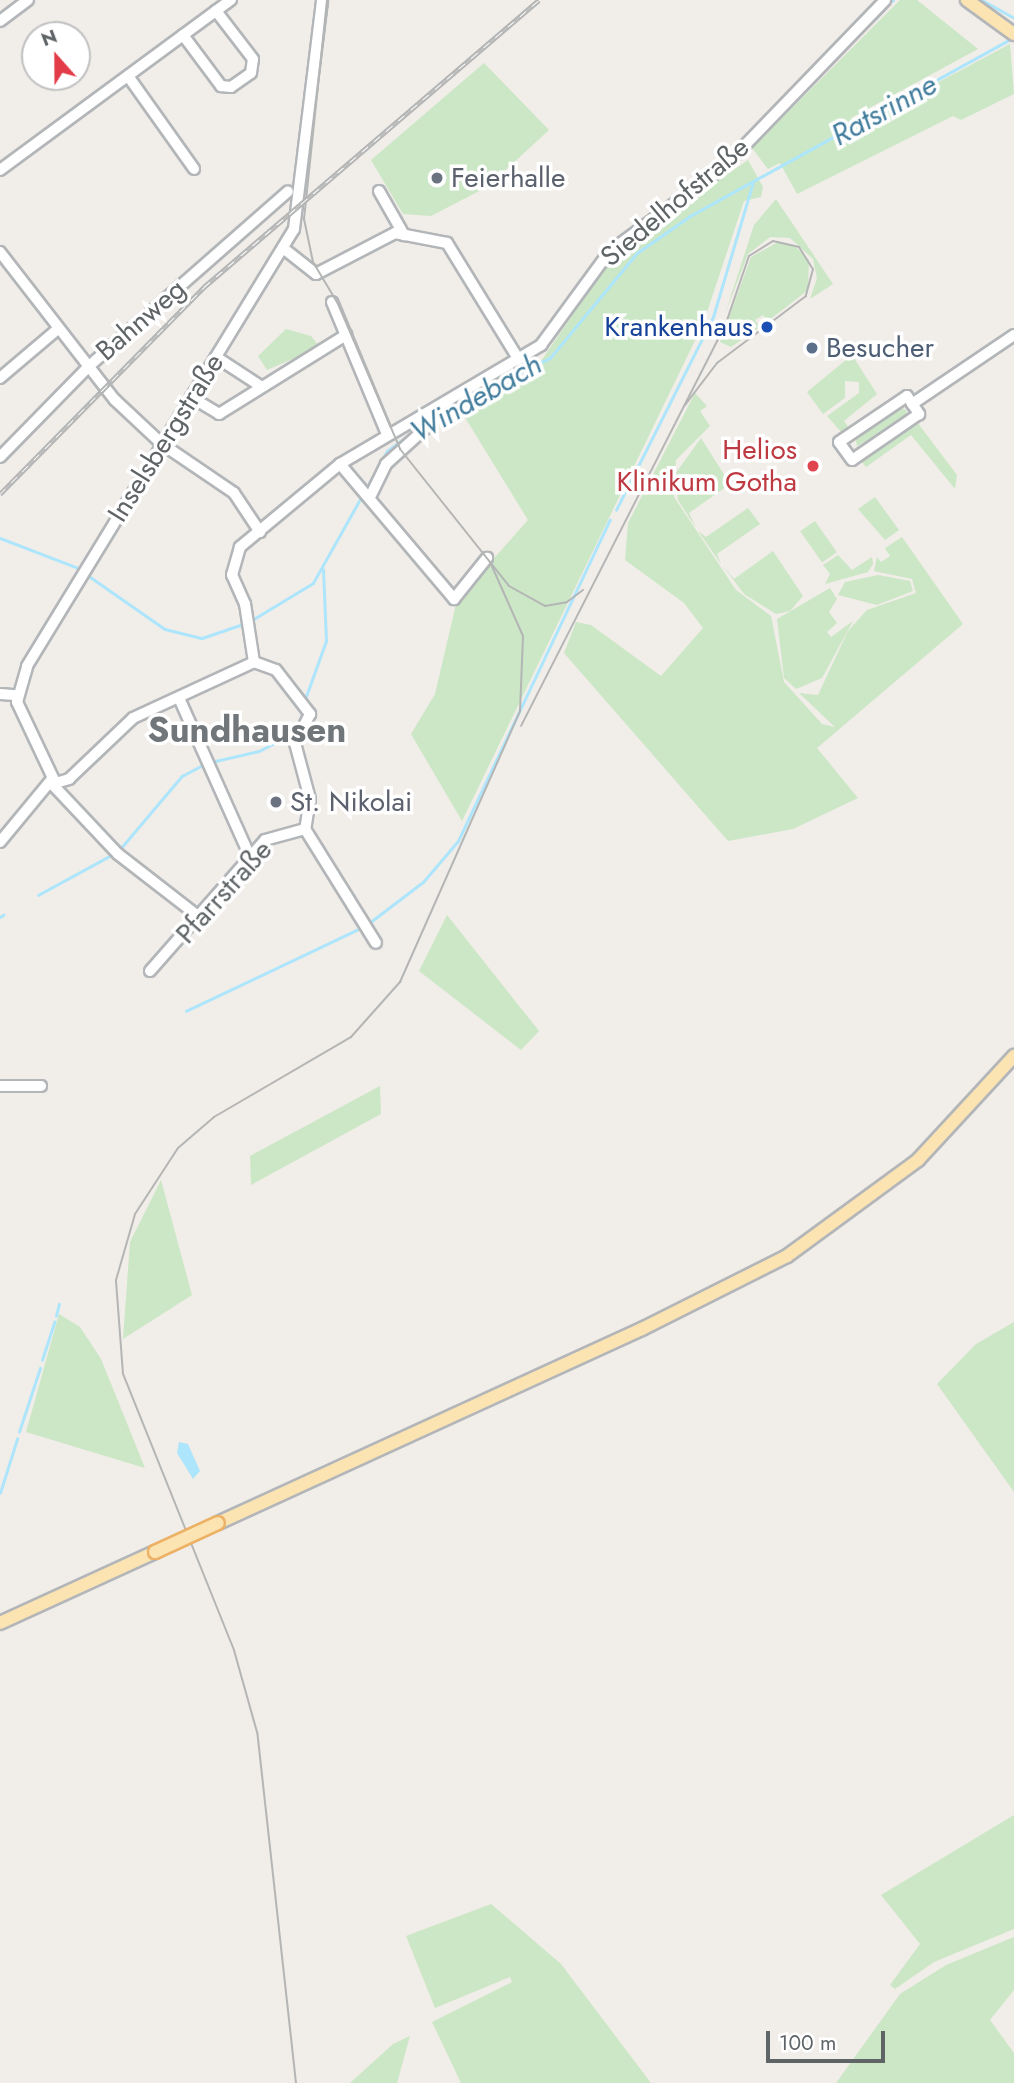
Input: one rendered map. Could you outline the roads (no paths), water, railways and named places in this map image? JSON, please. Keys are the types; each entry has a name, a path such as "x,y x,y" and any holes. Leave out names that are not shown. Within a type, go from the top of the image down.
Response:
{"main road":[{"path":"967,0 1013,33"},
{"path":"0,1623 665,1319 787,1256 918,1160 1014,1056"}],"street":[{"path":"0,21 28,0"},
{"path":"0,170 231,0"},
{"name":"Inselsbergstraße","path":"16,695 83,573 283,248 301,202 321,0"},
{"name":"Siedelhofstraße","path":"254,662 232,563 260,532 340,464 387,434 519,360 558,327 609,252 724,167 885,0"},
{"path":"183,35 221,86 231,87 251,73 253,60 216,10"},
{"path":"128,76 194,169"},
{"name":"Bahnweg","path":"0,457 88,367 288,191"},
{"path":"379,191 404,235"},
{"path":"283,248 316,274 395,233 447,243 519,360"},
{"path":"0,251 88,367 162,444 234,493 260,532"},
{"path":"332,302 387,434"},
{"path":"0,378 59,328"},
{"path":"909,400 919,414 852,460 839,442 1014,335"},
{"path":"191,397 219,414 259,385 349,343"},
{"path":"216,357 259,385"},
{"path":"367,490 386,464 427,427"},
{"path":"340,464 367,490 454,599 487,558"},
{"path":"0,842 52,784 69,779 133,718 254,662 276,670 304,706 309,722 295,743 310,799 305,829 369,922 376,943"},
{"path":"0,694 16,695 52,767 52,784 116,853 198,916"},
{"path":"179,698 250,857"},
{"name":"Pfarrstraße","path":"150,971 265,841 305,829"},
{"path":"0,1086 41,1086"}],"water":[{"path":"179,1442 188,1444 200,1471 193,1479 177,1453"}],"waterway":[{"path":"982,0 1014,18"},
{"path":"875,19 886,7"},
{"name":"Windebach","path":"252,620 313,583 387,451 436,415 550,358 637,253 690,216 1011,39"},
{"path":"616,510 713,317 753,182"},
{"path":"369,923 423,882 458,841 610,520"},
{"name":"Windebach","path":"0,538 76,567 165,629 202,638 246,623"},
{"path":"304,702 326,641 323,570"},
{"path":"300,723 303,709"},
{"path":"211,762 259,751 296,732"},
{"path":"120,849 182,776 205,764"},
{"path":"38,895 115,853"},
{"path":"186,1011 363,927"},
{"path":"56,1316 59,1304"},
{"path":"42,1360 54,1322"},
{"path":"19,1432 40,1368"},
{"path":"0,1493 17,1439"}],"tram line":[{"path":"327,0 304,219 313,262 338,304 400,449 509,586 545,606 567,602 583,590"},
{"path":"521,726 725,326 749,256 773,241 799,247 813,269 806,296 717,363 685,405"},
{"path":"296,2083 257,1732 234,1650 123,1374 116,1280 135,1214 178,1148 214,1117 351,1037 400,982 520,711 523,636 490,562"}],"railway":[{"path":"0,494 204,287 539,0"}],"place":[{"name":"Feierhalle","path":"437,178"},
{"name":"Krankenhaus","path":"767,327"},
{"name":"Besucher","path":"812,348"},
{"name":"Helios Klinikum Gotha","path":"813,466"},
{"name":"St. Nikolai","path":"276,802"}],"district":[{"name":"Sundhausen","path":"247,730"}],"water label":[{"name":"Ratsrinne","path":"884,110"}]}
